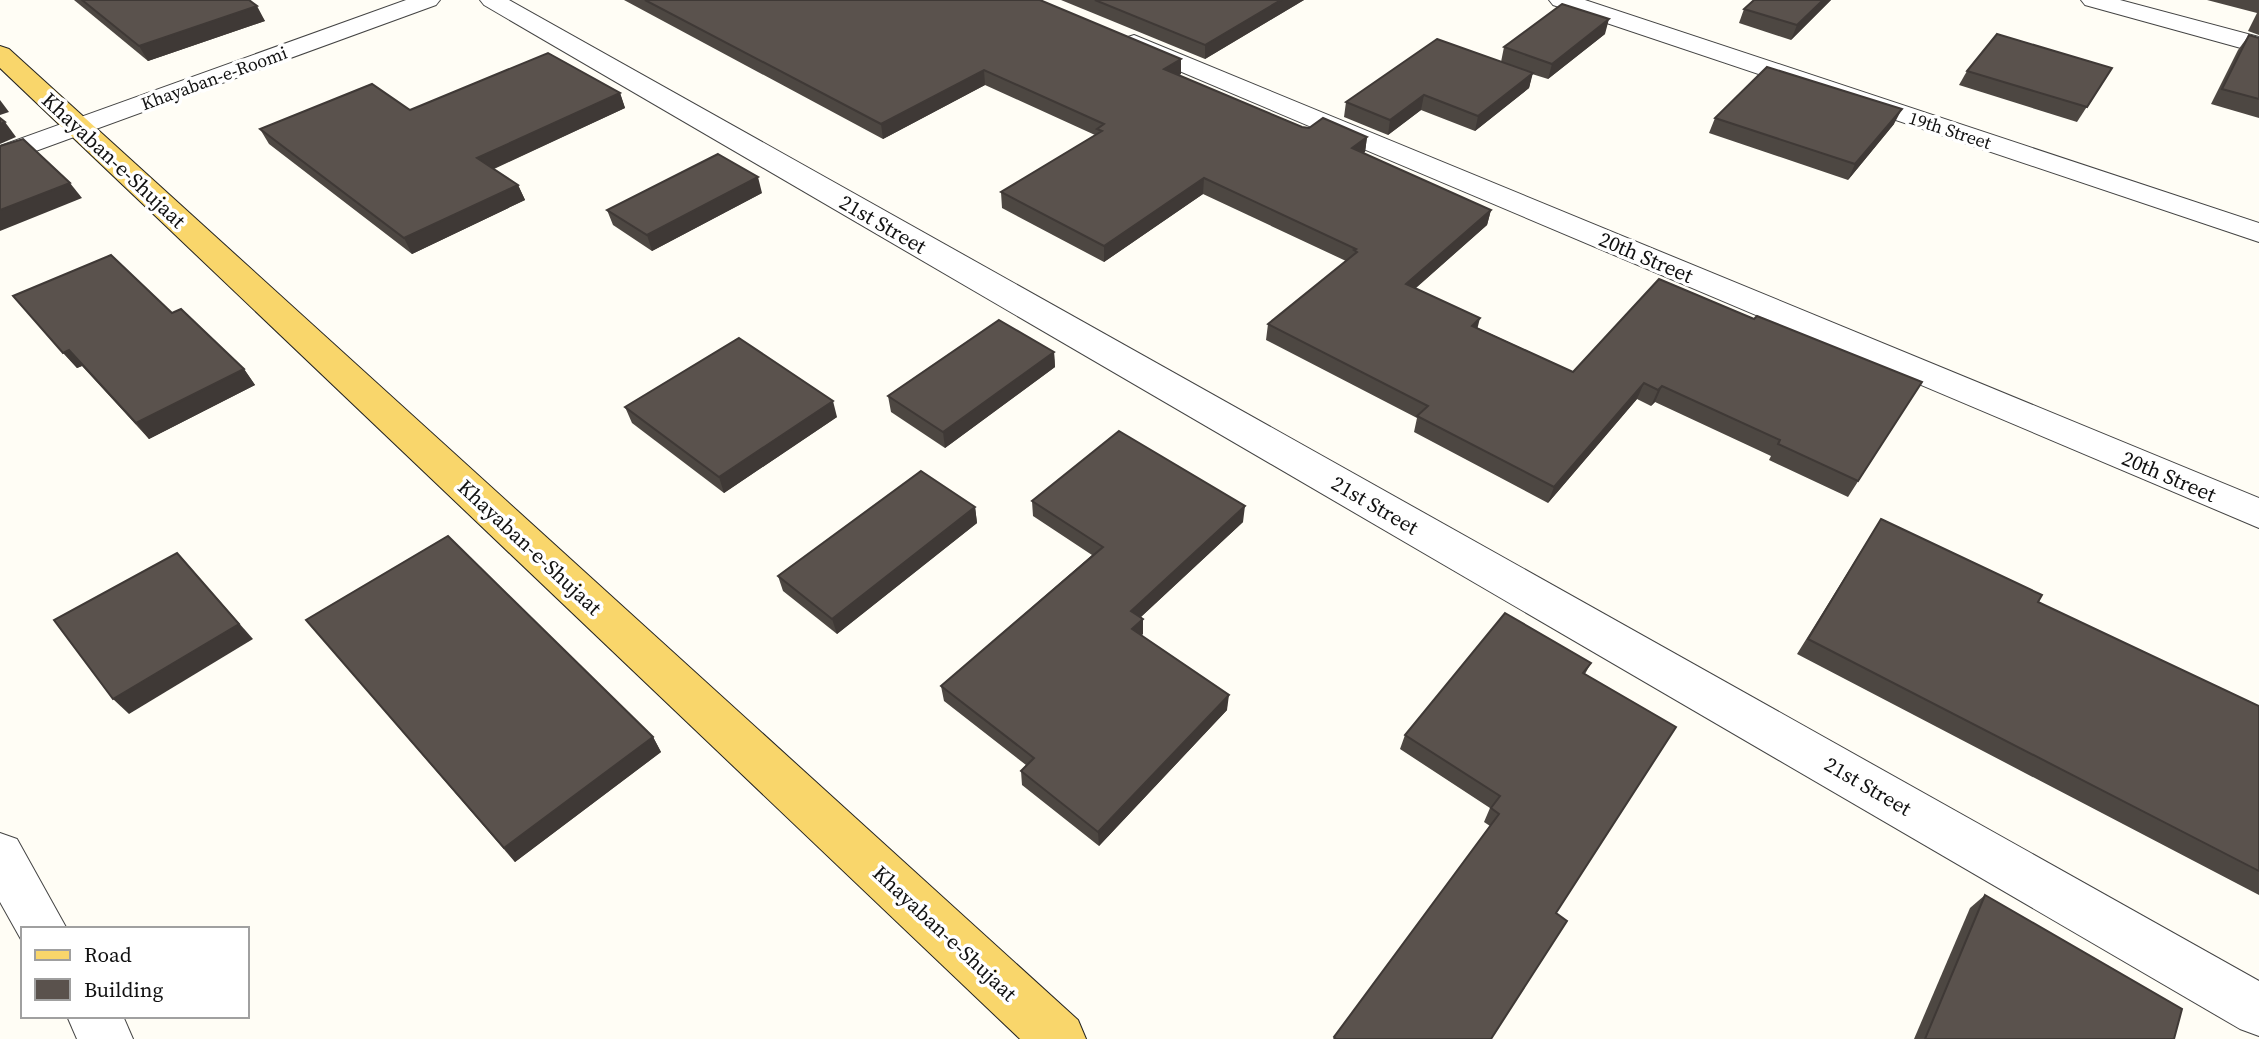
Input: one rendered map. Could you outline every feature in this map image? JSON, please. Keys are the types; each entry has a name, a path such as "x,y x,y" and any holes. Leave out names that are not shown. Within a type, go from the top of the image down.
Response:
{"main road":[{"name":"Khayaban-e-Shujaat","path":"0,54 1059,1039"}],"street":[{"name":"Khayaban-e-Roomi","path":"0,156 72,121 381,0"},
{"name":"Khayaban-e-Roomi","path":"0,137 72,121 428,0"},
{"name":"21st Street","path":"492,0 2259,1010"},
{"name":"19th Street","path":"1561,0 2259,233"},
{"path":"2093,0 2259,46"},
{"name":"20th Street","path":"1110,32 2259,514"},
{"path":"0,855 41,927"},
{"path":"94,1018 106,1039"}],"building":[{"path":"82,0 249,0 257,6 139,46"},
{"path":"645,0 1040,0 1181,59 1164,69 1302,127 1309,128 1323,118 1367,137 1352,148 1491,210 1406,284 1480,318 1472,326 1573,372 1659,279 1754,319 1757,316 1922,382 1858,481 1778,444 1780,440 1662,386 1658,390 1644,383 1554,487 1417,416 1428,406 1268,324 1357,252 1354,250 1356,249 1204,178 1104,246 1001,192 1102,131 1097,129 1104,124 984,70 881,124"},
{"path":"1095,0 1281,0 1205,45"},
{"path":"1754,0 1823,0 1797,25 1744,9"},
{"path":"1562,4 1609,19 1552,64 1504,47"},
{"path":"1997,34 2112,68 2087,107 1967,71"},
{"path":"2249,35 2259,38 2259,99 2222,89"},
{"path":"1437,39 1533,73 1478,116 1424,95 1390,120 1346,102"},
{"path":"548,53 620,93 477,158 518,185 404,238 260,129 372,84 410,110"},
{"path":"1767,67 1902,109 1855,164 1715,118"},
{"path":"23,139 70,183 0,210 0,146"},
{"path":"718,154 758,177 647,235 607,210"},
{"path":"111,255 172,313 181,309 244,369 136,423 69,350 63,353 13,296"},
{"path":"999,320 1054,352 943,432 888,396"},
{"path":"739,338 833,401 719,477 625,407"},
{"path":"1119,431 1245,506 1131,611 1143,619 1132,629 1229,695 1098,832 1021,771 1034,758 941,686 1103,547 1032,501"},
{"path":"921,471 975,507 832,619 778,576"},
{"path":"1881,519 2042,595 2038,602 2259,706 2259,871 1808,639"},
{"path":"448,536 653,737 504,848 306,620"},
{"path":"177,553 239,624 113,699 54,620"},
{"path":"1505,613 1591,663 1583,673 1676,727 1556,913 1567,921 1491,1039 1336,1039 1334,1037 1499,814 1491,808 1500,796 1405,735"},
{"path":"1985,895 2182,1009 2174,1039 1925,1039"}]}
